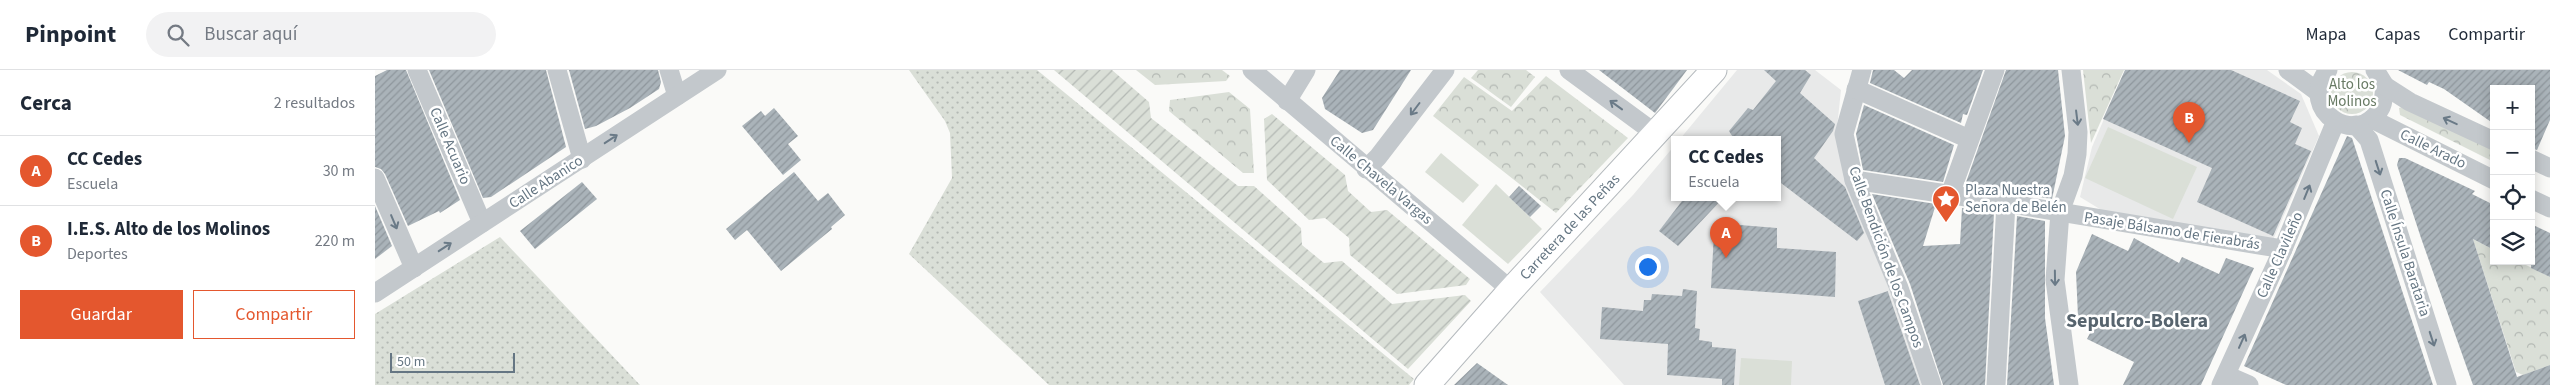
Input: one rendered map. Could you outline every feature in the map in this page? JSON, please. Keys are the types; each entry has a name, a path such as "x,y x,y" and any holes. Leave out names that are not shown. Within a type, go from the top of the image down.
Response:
{"main road":[{"name":"Carretera de las Peñas","path":"1427,385 1511,290 1714,70"}],"street":[{"name":"Calle Acuario","path":"417,70 482,223"},
{"path":"557,70 582,159"},
{"path":"669,70 677,96"},
{"name":"Calle Abanico","path":"375,293 717,70"},
{"name":"Calle Chavela Vargas","path":"1252,70 1366,169 1511,290"},
{"path":"1287,100 1306,70"},
{"path":"1366,169 1379,157 1445,70"},
{"path":"1569,70 1655,134"},
{"name":"Calle Bendición de los Campos","path":"1862,70 1844,134 1854,180 1899,288 1932,385"},
{"path":"1949,197 1995,70"},
{"path":"2069,385 2055,280 2060,212 2073,176 2079,132 2071,70"},
{"path":"2288,70 2318,92"},
{"path":"2328,70 2322,78 2318,92 2322,108 2335,123 2364,122 2381,109 2385,86"},
{"path":"2375,70 2385,86 2410,102 2490,139"},
{"path":"1856,89 1969,139"},
{"name":"Calle Arado","path":"2364,122 2490,178"},
{"name":"Calle Ínsula Barataria","path":"2364,122 2447,385"},
{"name":"Calle Clavileño","path":"2224,380 2283,249 2335,123"},
{"path":"2535,161 2550,167"},
{"path":"375,178 414,268"},
{"name":"Pasaje Bálsamo de Fierabrás","path":"1854,180 1949,197 2006,202 2283,249"},
{"path":"2535,200 2550,208"},
{"path":"1995,385 2006,202"},
{"path":"2224,380 2249,385"}],"shaded area":[{"path":"1737,70 1815,70 1841,90 1836,137 1925,385 1624,385 1540,292 1633,195 1671,150 1671,201 1781,201 1781,136 1682,136"},
{"path":"2125,70 2267,70 2301,94 2319,136 2273,240 2108,214 2080,197 2092,147"}],"green space":[{"path":"909,70 1037,70 1414,379 1409,385 1049,385 909,254 952,178 950,133 945,121"},
{"path":"1054,70 1112,70 1149,102 1151,118 1238,186 1254,186 1301,228 1302,245 1324,263 1342,261 1392,304 1465,295 1471,301 1408,369"},
{"path":"1136,70 1222,70 1230,76 1226,81 1155,85"},
{"path":"1478,70 1526,70 1535,77 1511,107 1471,78"},
{"path":"2083,70 2124,70 2091,143"},
{"name":"Alto los Molinos","path":"2348,72 2356,72 2367,78 2373,93 2367,108 2356,114 2348,114 2337,108 2331,97 2331,89 2337,78"},
{"path":"1546,76 1628,138 1556,213 1433,116 1464,77 1512,111"},
{"path":"1229,92 1250,109 1254,173 1243,173 1169,111 1170,100"},
{"path":"2405,106 2490,147 2490,160 2400,115 2399,108"},
{"path":"1272,114 1345,175 1348,191 1371,212 1387,210 1470,279 1466,285 1397,294 1350,255 1349,238 1325,218 1309,220 1267,180 1264,119"},
{"path":"2108,127 2197,167 2173,219 2085,178"},
{"path":"1441,153 1479,185 1463,203 1425,172"},
{"path":"1496,184 1542,229 1508,264 1462,225"},
{"path":"500,237 640,385 375,385 375,314"},
{"path":"2473,239 2490,248 2490,265 2526,265 2550,277 2550,365 2523,375 2516,372"},
{"path":"1741,358 1792,361 1791,385 1739,385"}],"building":[{"path":"387,70 406,70 460,200 440,213 439,211 408,226 385,174 381,169 375,167 375,76"},
{"path":"429,70 546,70 566,147 491,197 483,198"},
{"path":"569,70 658,70 661,82 659,89 630,108 596,126 585,129"},
{"path":"1340,70 1411,70 1373,130 1362,133 1325,109 1322,98"},
{"path":"1599,70 1687,70 1655,113"},
{"path":"1764,70 1805,70 1811,75 1800,93 1835,124 1833,131 1814,158 1845,187 1864,233 1857,241 1781,183 1781,136 1732,136 1729,131 1748,108 1753,110 1776,81"},
{"path":"1873,70 1894,70 1904,78 1912,70 1983,70 1967,115 1963,114 1961,123 1870,83"},
{"path":"2006,70 2058,70 2065,136 2052,199 1965,185"},
{"path":"2125,70 2231,70 2300,101 2290,122 2302,128 2295,144 2311,151 2273,236 2197,202 2212,168 2103,119"},
{"path":"2398,70 2550,70 2550,120 2537,150 2535,149 2535,85 2490,85 2490,121 2444,89 2429,82 2427,85"},
{"path":"1864,105 1954,145 1943,182 1863,170 1856,134"},
{"path":"774,108 798,136 788,144 801,160 783,175 742,126 761,111 765,116"},
{"path":"2347,136 2352,138 2433,385 2286,385 2244,366"},
{"path":"2399,158 2405,158 2475,191 2472,194 2490,203 2490,248 2473,239 2517,377 2550,365 2550,385 2473,385 2397,165"},
{"path":"794,172 818,201 828,193 845,215 831,227 832,229 781,271 747,230 735,240 726,229"},
{"path":"582,182 597,199 535,249 520,231"},
{"path":"1519,186 1541,206 1530,217 1509,197"},
{"path":"1872,194 1936,204 1923,246 1960,244 1962,208 1994,213 1985,385 1943,385 1910,284"},
{"path":"1682,201 1720,201 1678,246 1659,231"},
{"path":"375,206 392,246 375,259"},
{"path":"2017,216 2045,221 2045,318 2054,385 2007,385"},
{"path":"1740,225 1777,228 1777,248 1836,252 1835,297 1711,288 1714,233 1738,234"},
{"path":"2535,226 2550,233 2550,277 2531,268 2531,265 2535,265"},
{"path":"2092,234 2128,251 2134,238 2179,263 2182,257 2219,274 2226,258 2254,268 2201,385 2123,385 2134,362 2087,339 2097,319 2078,317 2076,272"},
{"path":"1683,289 1697,291 1695,328 1700,329 1699,340 1712,342 1712,347 1736,349 1734,385 1722,385 1722,379 1667,375 1668,344 1600,339 1602,307 1643,311 1644,300 1651,300 1652,294 1682,296"},
{"path":"1888,291 1920,385 1885,385 1858,301"},
{"path":"1477,363 1508,385 1454,385"}],"place":[{"name":"I.E.S. Alto de los Molinos","path":"2189,143"},
{"name":"Plaza Nuestra Señora de Belén","path":"1946,223"},
{"name":"CC Cedes","path":"1726,258"}],"district":[{"name":"Sepulcro-Bolera","path":"2137,321"}]}
